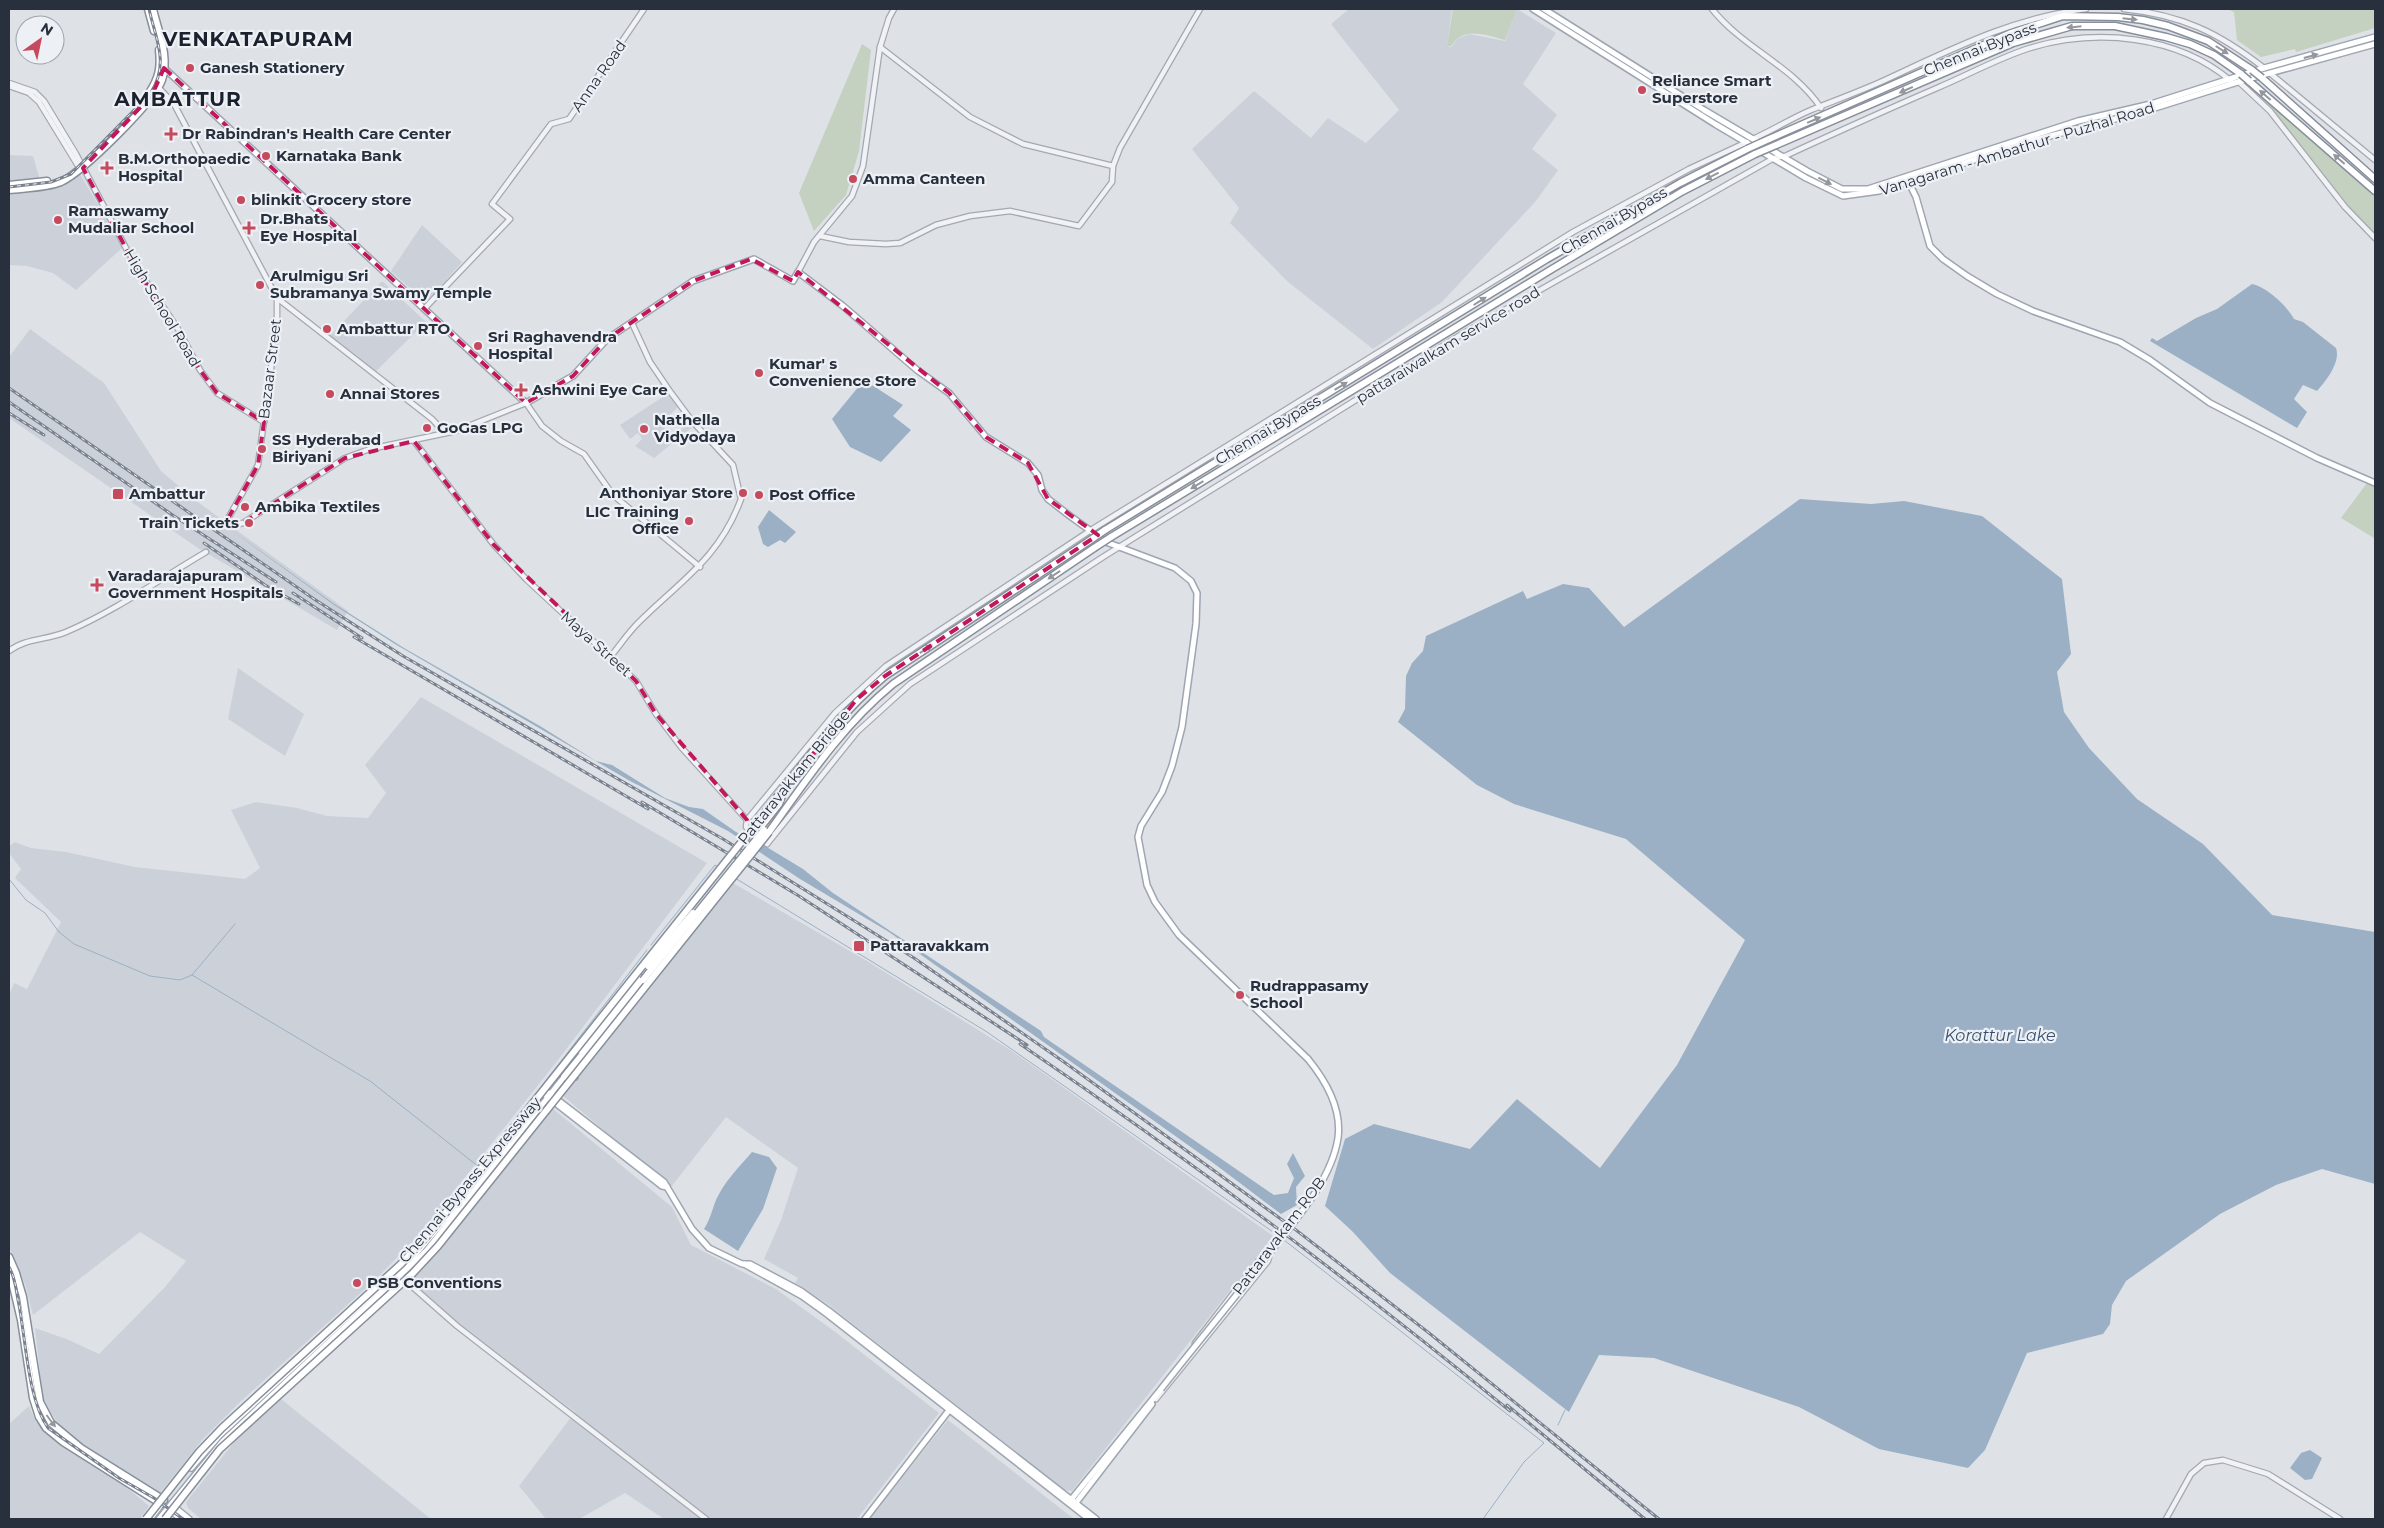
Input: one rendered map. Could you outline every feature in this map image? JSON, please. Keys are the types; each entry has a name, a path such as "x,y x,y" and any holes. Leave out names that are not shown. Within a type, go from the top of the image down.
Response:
{"highway":[{"path":"9,185 54,180 81,168 141,102 159,76 160,65 159,50 148,9"},
{"path":"9,190 58,183 81,168 144,106 163,79 163,50 153,9"},
{"name":"Chennai Bypass","path":"885,676 1105,530 1547,259 1680,183 1769,139 2010,33 2063,16 2080,15 2143,20 2190,34 2218,47 2250,68 2375,179"},
{"name":"Chennai Bypass","path":"893,684 1111,537 1684,191 1755,154 2013,43 2072,26 2115,26 2141,30 2190,44 2214,55 2241,74 2375,191"},
{"name":"Pattaravakkam Bridge","path":"720,894 779,804 784,789 832,727 857,699 885,676"},
{"name":"Pattaravakkam Bridge","path":"708,884 782,806 794,796 840,735 865,707 893,684"},
{"path":"562,1075 762,828"},
{"name":"Chennai Bypass Expressway","path":"146,1519 199,1452 222,1428 401,1264 427,1236 708,884"},
{"name":"Chennai Bypass Expressway","path":"165,1519 220,1449 412,1274 438,1246 720,894"},
{"path":"9,1257 23,1297 40,1402 51,1423 82,1448 166,1504"},
{"path":"9,1269 21,1320 33,1398 38,1417 46,1428 63,1442 166,1504"}],"main road":[{"path":"1533,9 1753,139 1842,189 1868,189 1907,179 1916,197 1930,246 1943,259 1967,276 1997,294 2033,311 2120,342 2150,360 2210,403 2317,458 2375,483"},
{"path":"1544,9 1643,74"},
{"path":"2234,81 2264,68 2375,37"},
{"path":"2234,81 2271,74 2375,44"},
{"path":"164,68 526,403 573,376 602,344 693,281 751,260 761,262 792,281 798,272"},
{"name":"Vanagaram - Ambathur - Puzhal Road","path":"1643,74 1676,99 1825,189 1843,196 1879,191 1907,179 2078,121 2151,104 2234,81"},
{"name":"Pattaravakam ROB","path":"798,272 844,306 917,370 949,393 986,437 1028,463 1038,476 1042,490 1048,499 1106,542 1175,568 1191,581 1197,593 1194,644 1182,727 1172,766 1162,792 1141,826 1138,837 1147,886 1155,902 1179,935 1308,1059 1324,1079 1335,1107 1338,1136 1326,1175 1277,1242 1072,1503"},
{"path":"705,885 719,896 574,1077 562,1075 560,1066 705,885"},
{"path":"150,1519 166,1504 219,1436 398,1275 437,1237 562,1075"},
{"path":"547,1094 662,1186 667,1187 692,1229 704,1243 724,1257 744,1264 750,1264 809,1296 950,1409 1072,1503 1096,1519"},
{"path":"865,1519 950,1409"},
{"path":"1072,1503 1089,1519"},
{"path":"159,1519 166,1504"},
{"path":"166,1504 181,1519"},
{"path":"166,1504 189,1519"}],"street":[{"name":"Anna Road","path":"425,308 510,219 492,204 551,124 569,119 644,9"},
{"path":"798,272 814,242 852,196 863,166 880,47 889,18 894,9"},
{"path":"820,236 849,242 893,244 936,225 970,216 1010,211 1079,226 1112,182 1113,166 1120,148 1200,9"},
{"path":"1712,9 1741,39 1792,76 1821,108"},
{"path":"1753,139 1953,47 2018,22 2048,14 2086,9"},
{"path":"2124,9 2164,15 2202,27 2230,43 2264,68"},
{"name":"pattaraiwalkam service road","path":"772,839 857,732 910,684 1120,546 1462,334 1774,158 1783,156 2005,57 2053,42 2081,37 2114,37 2151,42 2181,51 2213,66 2270,111 2345,207 2375,238"},
{"path":"880,47 970,117 1017,141 1113,166"},
{"path":"2271,74 2375,160"},
{"name":"High School Road","path":"9,85 29,93 39,102 81,168 136,265 178,329 200,370 217,393 264,422"},
{"path":"158,87 174,104 277,298 432,419 445,433"},
{"path":"747,820 835,713 886,666 1092,530 1573,232 1689,169 1748,142"},
{"name":"Bazaar Street","path":"277,298 277,324 258,466 226,522 235,525 243,523 345,458 370,449 414,441"},
{"path":"611,656 638,624 700,567 714,550 737,510 741,499 733,464 724,452 692,420 669,390 650,362 632,323"},
{"path":"414,441 472,425 526,403 542,426 561,441 584,454 614,495 700,567"},
{"name":"Maya Street","path":"414,441 494,546 532,585 636,681 656,714 681,747 747,820 746,827 767,844 772,839"},
{"path":"9,651 19,644 71,630 111,609 206,552"},
{"path":"1262,1256 1269,1257 1268,1261 1149,1405 1262,1256"},
{"path":"398,1275 457,1326 706,1519"},
{"path":"2166,1519 2191,1474 2204,1463 2223,1460 2268,1474 2340,1519"}],"highlighted area":[{"path":"164,68 526,403 573,376 607,339 693,281 751,259 793,281 798,272 949,393 986,437 1028,463 1048,499 1098,535 885,676 857,699 751,831 747,820 656,714 636,681 494,545 414,441 345,458 243,523 226,522 258,465 264,422 217,393 200,370 135,265 83,168 152,95"}],"shaded area":[{"path":"1349,9 1452,9 1447,46 1451,47 1457,39 1469,34 1505,41 1517,9 1556,33 1523,84 1557,115 1532,149 1558,170 1536,201 1442,302 1373,349 1288,282 1230,223 1239,208 1192,149 1254,91 1311,138 1328,118 1366,143 1399,110 1331,24"},
{"path":"9,155 33,156 40,180 9,184"},
{"name":"Ramaswamy Mudaliar School","path":"80,174 123,247 76,290 53,273 27,266 9,265 9,193 53,187"},
{"path":"422,225 462,262 426,303 391,271"},
{"path":"382,281 426,322 374,373 329,337"},
{"path":"30,329 104,383 161,471 195,500 348,611 337,630 198,548 9,418 9,357"},
{"name":"Nathella Vidyodaya","path":"669,393 679,406 660,424 673,437 691,420 695,425 654,458 635,446 642,439 638,433 630,439 620,425"},
{"path":"238,668 304,714 285,756 228,719"},
{"path":"421,697 707,863 558,1060 420,1234 377,1278 239,1403 203,1439 160,1493 95,1453 61,1428 43,1401 35,1328 69,1340 99,1354 165,1287 186,1261 140,1232 33,1315 25,1284 9,1247 9,995 14,983 27,989 61,922 15,878 21,869 9,853 9,846 15,842 31,848 66,852 135,867 245,879 260,868 231,810 256,802 297,808 327,816 368,818 386,793 365,765"},
{"path":"733,883 867,961 1012,1051 1273,1236 1072,1491 1064,1490 829,1305 795,1283 798,1278 764,1259 781,1220 798,1168 726,1117 671,1187 562,1095"},
{"path":"552,1108 672,1207 691,1245 776,1289 834,1331 939,1413 857,1519 664,1519 625,1493 579,1519 546,1519 519,1486 575,1412 455,1322 409,1282 448,1239"},
{"path":"281,1399 431,1519 201,1519 188,1508 186,1502 240,1435"},
{"path":"29,1406 36,1422 51,1437 126,1487 149,1506 140,1519 9,1519 9,1424"},
{"path":"948,1420 1074,1519 869,1519"}],"green space":[{"path":"1453,9 1517,9 1505,40 1483,34 1469,34 1456,40 1451,46 1447,46"},
{"path":"2227,9 2375,9 2375,28 2296,52 2295,49 2261,57 2237,40 2234,12"},
{"path":"862,44 871,50 859,151 846,195 814,231 799,193"},
{"path":"2251,87 2375,194 2375,235 2346,205 2289,131 2251,90"},
{"path":"2367,483 2375,487 2374,538 2341,518"}],"water":[{"path":"2252,284 2270,293 2282,303 2294,319 2303,322 2336,348 2335,365 2321,387 2317,391 2303,385 2294,399 2307,412 2297,428 2150,341 2152,338 2157,341 2196,318 2217,309"},
{"path":"864,380 903,405 893,416 911,430 881,462 850,447 832,419"},
{"name":"Korattur Lake","path":"1800,499 1871,504 1904,501 1982,516 2062,579 2071,654 2057,672 2064,712 2089,748 2137,799 2203,844 2272,915 2375,932 2375,1184 2322,1169 2276,1185 2220,1214 2126,1281 2112,1305 2110,1324 2103,1334 2027,1353 1985,1450 1968,1468 1879,1449 1799,1407 1654,1358 1599,1355 1569,1412 1390,1273 1353,1232 1325,1206 1345,1139 1374,1124 1470,1149 1517,1099 1600,1168 1677,1065 1745,940 1626,839 1514,804 1477,785 1398,722 1405,709 1406,676 1412,663 1423,651 1426,636 1523,591 1527,599 1563,584 1589,588 1624,627"},
{"path":"769,510 796,532 785,543 780,540 768,547 763,544 758,527"},
{"path":"227,527 333,603 404,648 540,726 596,761 612,765 665,798 689,807 703,809 736,832 765,846 803,869 833,893 1041,1031 1044,1037 1274,1195 1288,1193 1294,1178 1287,1164 1293,1153 1305,1176 1296,1187 1297,1205 1281,1214 1216,1165 889,932 800,879 728,831 630,781 395,644 334,605"},
{"path":"752,1152 769,1157 777,1168 763,1209 738,1251 704,1229 723,1187"},
{"path":"2310,1450 2322,1458 2312,1479 2305,1480 2290,1468 2301,1453"}],"waterway":[{"path":"651,945 715,865 719,868"},
{"path":"735,878 987,1032 1273,1232"},
{"path":"9,879 26,900 45,913 59,932 74,944 150,976 180,980 192,975 235,924"},
{"path":"517,1118 647,950"},
{"path":"192,975 370,1081 479,1167"},
{"path":"1284,1240 1544,1443 1524,1462 1483,1519"},
{"path":"1558,1425 1565,1410"}],"railway":[{"path":"9,187 51,182 71,174 150,94 159,72 160,52 149,9"},
{"path":"9,388 314,599 403,656 723,839 914,958 1064,1062 1296,1230 1429,1333 1659,1519"},
{"path":"9,402 174,516 276,582"},
{"path":"9,413 44,435"},
{"path":"204,543 265,585 299,604"},
{"path":"293,593 362,638"},
{"path":"354,637 648,809"},
{"path":"642,802 799,896 1027,1045"},
{"path":"1020,1044 1145,1131 1269,1222 1510,1411"},
{"path":"9,1267 16,1287 31,1384 41,1415 48,1428 119,1478 154,1498 183,1519"},
{"path":"1507,1405 1645,1519"}],"place":[{"name":"Ganesh Stationery","path":"190,68"},
{"name":"Reliance Smart Superstore","path":"1642,90"},
{"name":"Dr Rabindran's Health Care Center","path":"171,134"},
{"name":"Karnataka Bank","path":"266,156"},
{"name":"B.M.Orthopaedic Hospital","path":"107,168"},
{"name":"Amma Canteen","path":"853,179"},
{"name":"blinkit Grocery store","path":"241,200"},
{"name":"Ramaswamy Mudaliar School","path":"58,220"},
{"name":"Dr.Bhats Eye Hospital","path":"249,228"},
{"name":"Arulmigu Sri Subramanya Swamy Temple","path":"260,285"},
{"name":"Ambattur RTO","path":"327,329"},
{"name":"Sri Raghavendra Hospital","path":"478,346"},
{"name":"Kumar' s Convenience Store","path":"759,373"},
{"name":"Ashwini Eye Care","path":"521,390"},
{"name":"Annai Stores","path":"330,394"},
{"name":"GoGas LPG","path":"427,428"},
{"name":"Nathella Vidyodaya","path":"644,429"},
{"name":"SS Hyderabad Biriyani","path":"262,449"},
{"name":"Anthoniyar Store","path":"743,493"},
{"name":"Ambattur","path":"118,494"},
{"name":"Post Office","path":"759,495"},
{"name":"Ambika Textiles","path":"245,507"},
{"name":"LIC Training Office","path":"689,521"},
{"name":"Train Tickets","path":"249,523"},
{"name":"Varadarajapuram Government Hospitals","path":"97,585"},
{"name":"Pattaravakkam","path":"859,946"},
{"name":"Rudrappasamy School","path":"1240,995"},
{"name":"PSB Conventions","path":"357,1283"}],"district":[{"name":"VENKATAPURAM","path":"258,39"},
{"name":"AMBATTUR","path":"178,99"}]}
